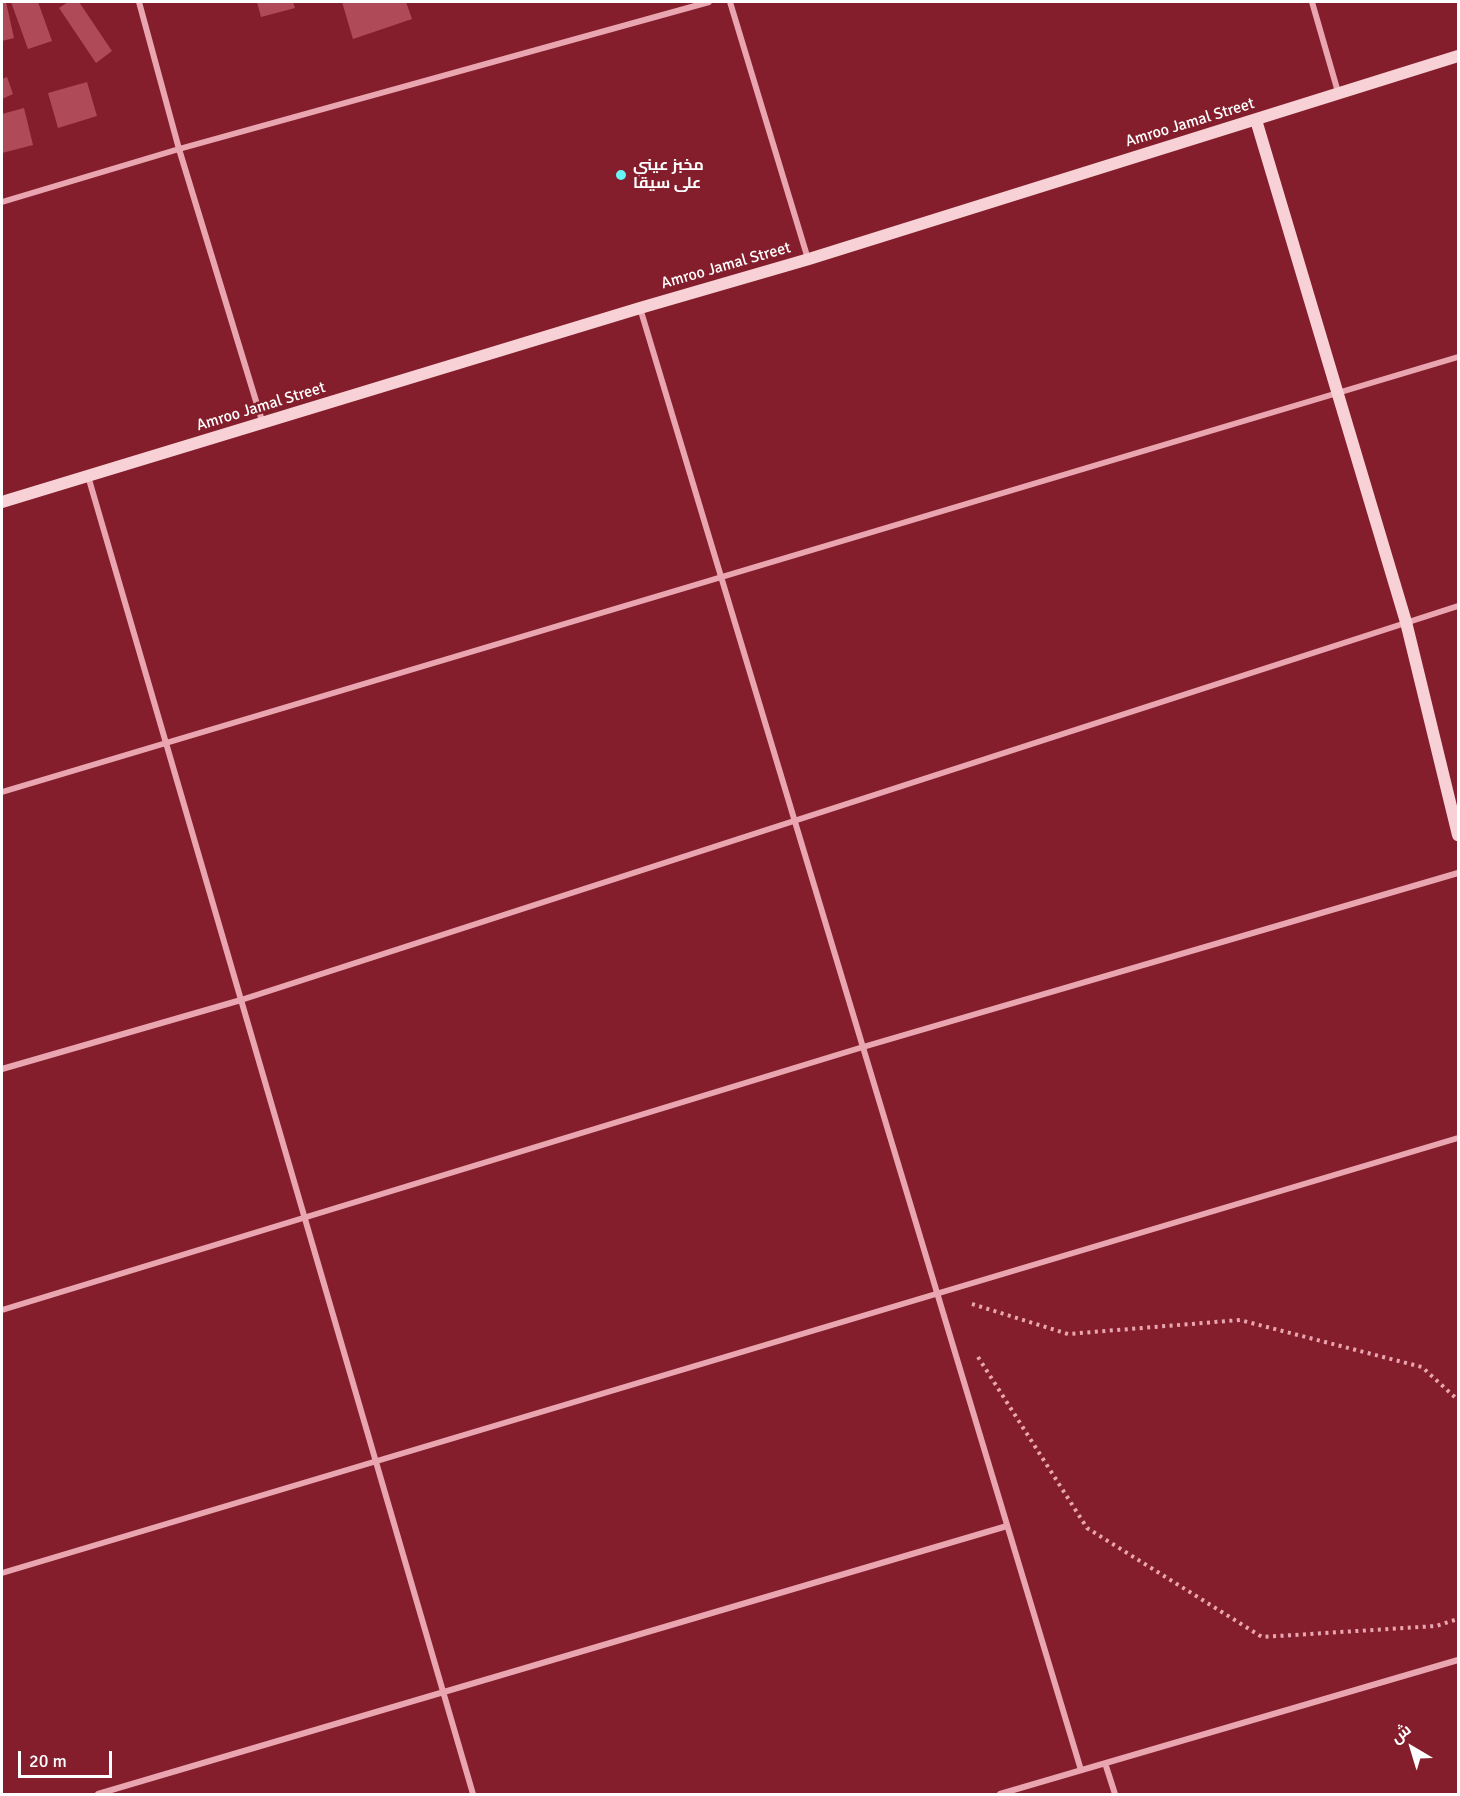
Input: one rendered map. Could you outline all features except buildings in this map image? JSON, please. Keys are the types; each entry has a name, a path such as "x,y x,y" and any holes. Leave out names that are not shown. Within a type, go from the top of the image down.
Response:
{"street":[{"path":"139,2 179,149 263,424"},
{"path":"2,202 179,149 709,2"},
{"path":"730,2 809,259"},
{"path":"1312,2 1338,92"},
{"name":"Amroo Jamal Street","path":"2,502 640,308 809,259 1458,56"},
{"path":"1256,120 1406,622 1458,835"},
{"path":"640,308 1081,1770"},
{"path":"2,792 1458,357"},
{"path":"88,476 473,1794"},
{"path":"2,1069 241,1000 1458,606"},
{"path":"2,1310 863,1047 1458,873"},
{"path":"2,1573 1458,1138"},
{"path":"98,1794 1007,1526"},
{"path":"1000,1794 1458,1660"},
{"path":"1106,1763 1115,1794"}],"path":[{"path":"937,1293 1068,1334 1240,1320 1422,1367 1458,1400"},
{"path":"975,1352 1087,1528 1262,1637 1436,1626 1458,1619"}],"place":[{"name":"مخبز عيني على سيقا","path":"621,175"}]}
